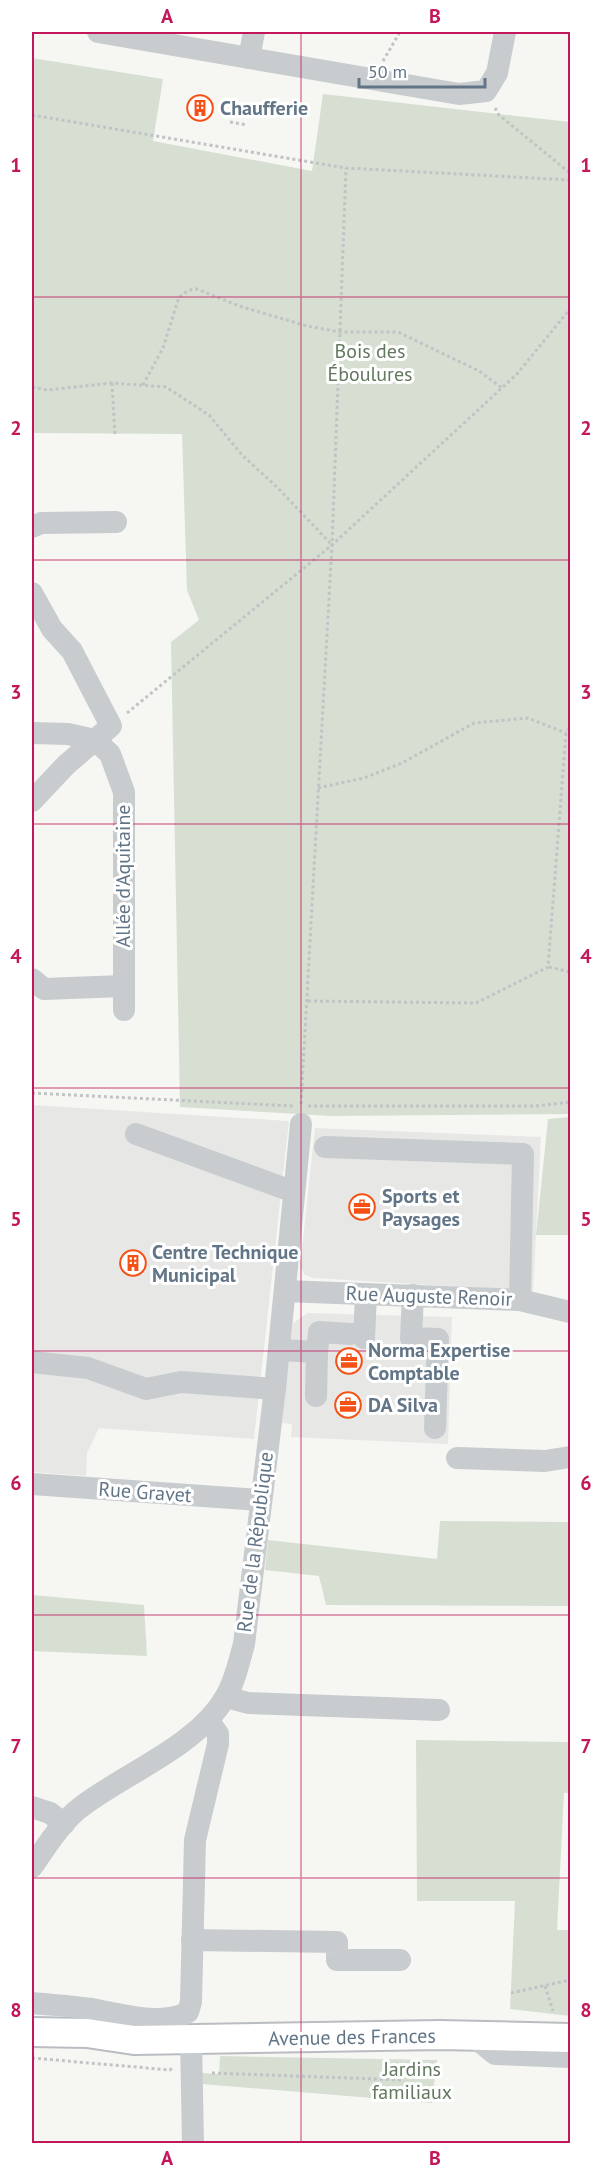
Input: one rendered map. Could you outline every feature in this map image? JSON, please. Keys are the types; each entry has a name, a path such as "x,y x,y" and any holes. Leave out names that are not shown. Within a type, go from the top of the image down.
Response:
{"main road":[{"name":"Avenue des Frances","path":"32,2049 103,2047 189,2026 570,2038"},
{"name":"Avenue des Frances","path":"32,2032 87,2033 134,2040"}],"street":[{"path":"102,32 188,39 249,58 459,94 486,91 497,73 505,32"},
{"path":"249,58 254,32"},
{"path":"32,528 41,523 116,522"},
{"name":"Allée d'Aquitaine","path":"32,593 52,629 72,651 124,792 124,1010"},
{"path":"32,733 103,733"},
{"path":"32,801 103,733"},
{"path":"32,979 45,989 123,986"},
{"name":"Rue de la République","path":"32,1868 64,1824 79,1808 187,1738 208,1720 226,1697 244,1644 259,1500 275,1389 301,1115"},
{"path":"136,1134 294,1192"},
{"path":"325,1147 523,1154 520,1300"},
{"name":"Rue Auguste Renoir","path":"285,1291 520,1300 570,1312"},
{"path":"316,1396 318,1332 358,1336 366,1294"},
{"path":"398,1341 406,1295"},
{"path":"406,1295 411,1338 438,1339 435,1428"},
{"path":"279,1350 317,1352"},
{"path":"32,1362 88,1368 146,1389 181,1382 275,1389"},
{"path":"466,1452 545,1461 570,1457"},
{"name":"Rue Gravet","path":"32,1484 259,1500"},
{"path":"226,1697 248,1703 439,1710"},
{"path":"193,2144 184,2068 191,2001 195,1840 218,1744 216,1728 208,1720"},
{"path":"32,1807 50,1813 64,1824"},
{"path":"192,1940 337,1942 337,1959 400,1960"},
{"name":"Avenue des Frances","path":"32,2003 90,2009 132,2018 172,2017 189,2026"},
{"path":"473,2036 495,2054 570,2057"}],"path":[{"path":"373,79 400,32"},
{"path":"486,91 499,115 570,173"},
{"path":"32,115 346,168 570,180"},
{"path":"230,122 247,125"},
{"path":"301,1115 332,545 346,168"},
{"path":"143,385 163,348 180,297 189,290 197,289 265,314 340,332 398,333 470,366 502,388"},
{"path":"103,733 332,545 517,374 570,309"},
{"path":"32,387 47,390 112,383 166,387 209,415 242,455 278,488 332,545"},
{"path":"112,383 115,436"},
{"path":"317,789 364,778 402,763 474,723 528,718 566,733"},
{"path":"548,967 566,733 570,728"},
{"path":"307,1001 476,1003 548,967 570,972"},
{"path":"32,1093 301,1115 536,1106 570,1102"},
{"path":"511,1993 570,1980"},
{"path":"545,1986 553,2011"},
{"path":"32,2058 170,2070 184,2068 404,2080"}],"shaded area":[{"path":"32,1105 289,1121 254,1439 99,1428 87,1453 86,1476 32,1472"},
{"path":"315,1128 541,1137 533,1291 313,1278 305,1275 300,1267"},
{"path":"308,1313 452,1317 448,1444 291,1437 292,1424 282,1423 293,1323"}],"green space":[{"name":"Bois des Éboulures","path":"32,58 163,79 153,141 312,171 323,94 570,122 570,1114 332,1116 180,1107 171,642 199,620 187,590 182,434 32,433"},
{"path":"570,1117 570,1235 536,1235 548,1119"},
{"path":"440,1521 570,1522 570,1606 326,1605 319,1576 265,1570 268,1540 437,1559"},
{"path":"32,1595 144,1605 147,1656 32,1651"},
{"path":"416,1740 570,1742 570,1793 564,1793 557,1930 570,1930 570,2016 510,2009 515,1901 417,1901"},
{"name":"Jardins familiaux","path":"220,2056 437,2060 432,2103 202,2084 202,2073 219,2074"}],"place":[{"name":"Chaufferie","path":"200,108"},
{"name":"Sports et Paysages","path":"362,1207"},
{"name":"Centre Technique Municipal","path":"133,1263"},
{"name":"Norma Expertise Comptable","path":"349,1361"},
{"name":"DA Silva","path":"348,1405"}]}
